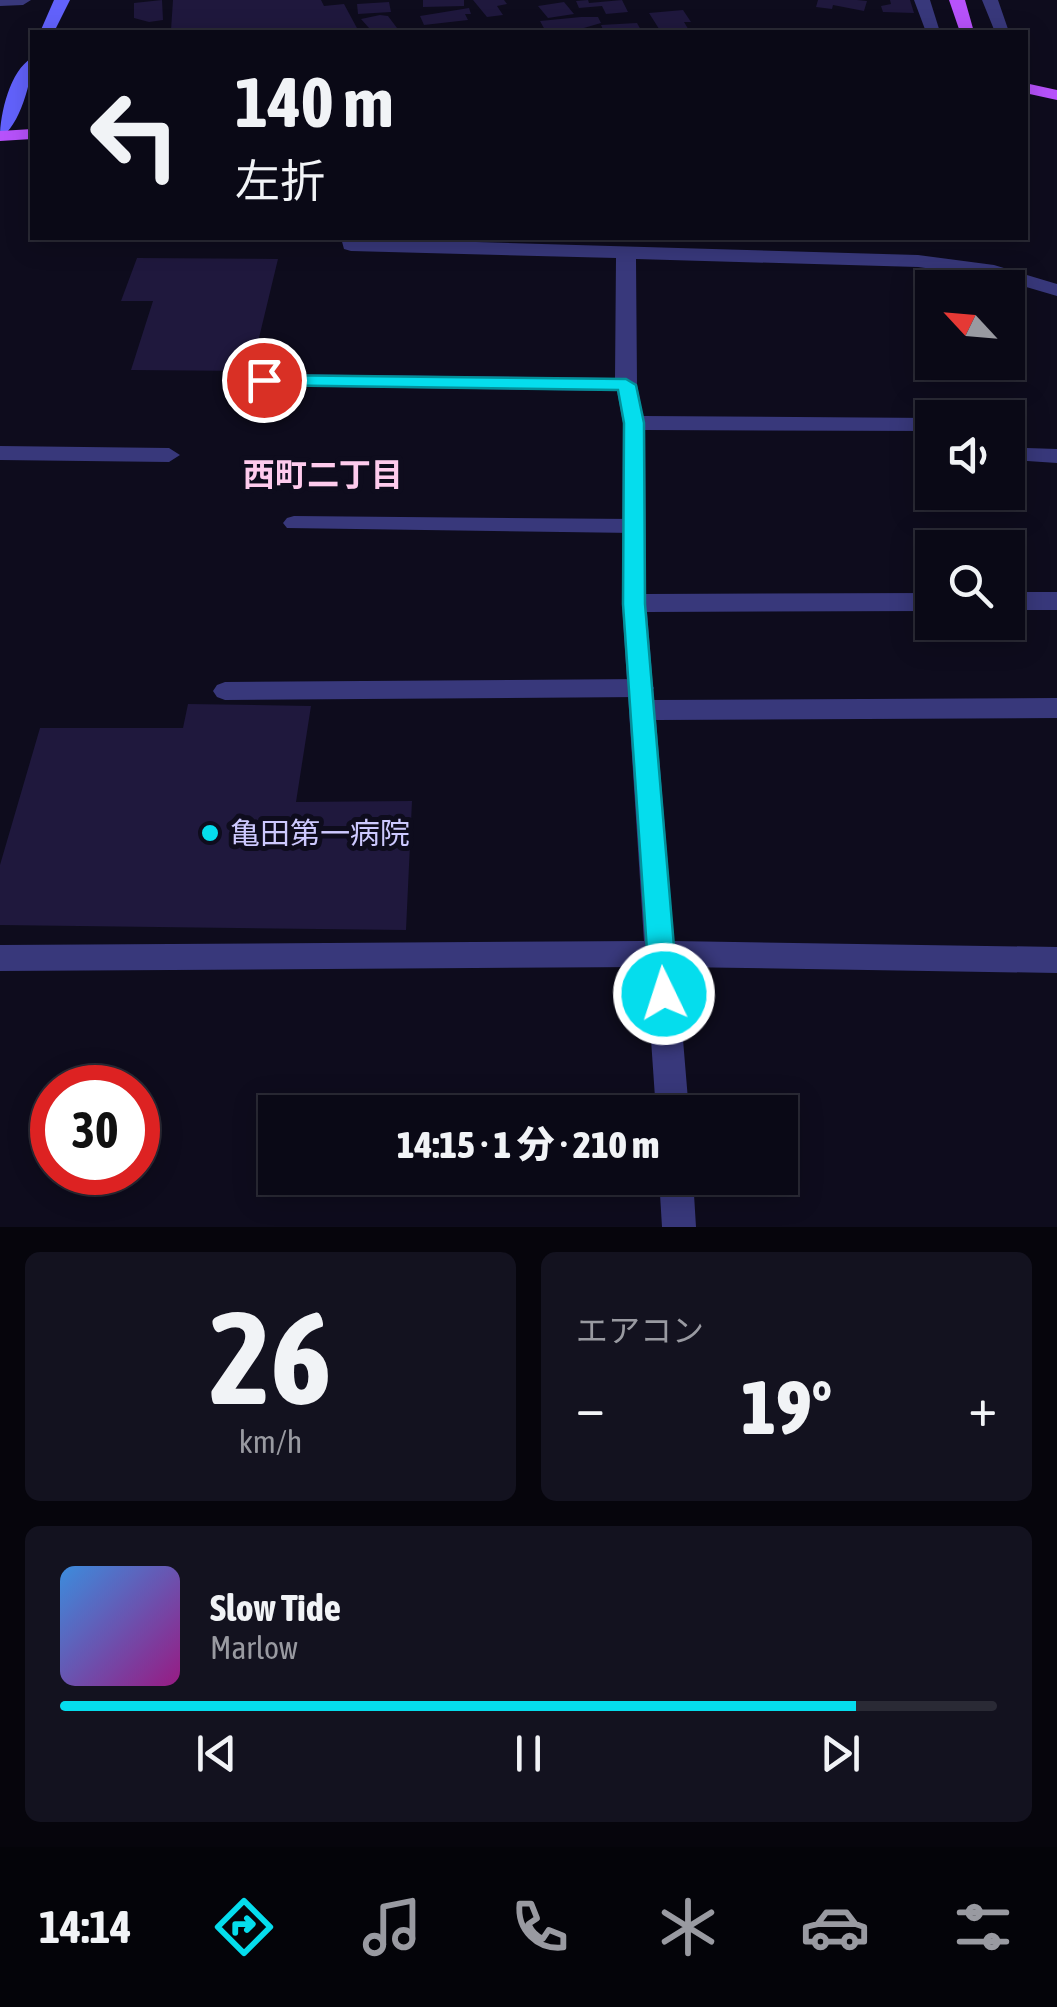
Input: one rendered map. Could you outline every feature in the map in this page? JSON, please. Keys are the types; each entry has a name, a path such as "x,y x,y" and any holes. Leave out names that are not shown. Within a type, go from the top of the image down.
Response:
{"main road":[{"path":"48,30 62,0"},
{"path":"958,0 966,30"},
{"path":"30,67 0,134 30,134"},
{"path":"1028,89 1057,95"}],"street":[{"path":"0,1 23,0"},
{"path":"922,0 932,30"},
{"path":"990,0 1001,30"},
{"path":"350,240 351,245 938,262 994,271 1057,290"},
{"path":"626,253 626,385 634,423 634,604 671,1095"},
{"path":"264,380 626,385"},
{"path":"634,423 915,424"},
{"path":"0,453 169,454"},
{"path":"1025,456 1057,456"},
{"path":"1025,602 1057,601"},
{"path":"634,604 915,602"},
{"path":"642,699 1057,708"},
{"path":"0,958 662,954 1057,960"},
{"path":"677,1195 680,1227"}],"lane":[{"path":"294,524 634,526"},
{"path":"225,691 642,699"}],"building":[{"path":"162,0 163,20 134,18 134,3"},
{"path":"173,0 321,0 324,6 344,4 358,30 171,30"},
{"path":"423,0 464,0 464,6 423,7"},
{"path":"473,0 504,0 507,4 497,6 503,15 487,17"},
{"path":"622,0 628,12 606,14 602,6 579,8 576,1"},
{"path":"818,0 867,1 864,11 833,5 832,9 816,7"},
{"path":"890,0 910,0 914,13 883,12 881,6 891,4"},
{"path":"389,2 391,12 358,14 357,4"},
{"path":"564,2 574,14 548,18 538,6"},
{"path":"469,8 471,14 465,14 468,20 424,25 420,16"},
{"path":"683,10 691,22 684,22 689,30 660,30 649,13"},
{"path":"388,16 397,28 369,28 361,19"},
{"path":"598,17 601,23 577,30 545,30 540,21"},
{"path":"637,23 641,30 603,30 601,25"},
{"path":"137,258 278,259 251,371 131,370 153,301 121,301"},
{"name":"亀田第一病院","path":"188,704 311,706 296,802 412,801 406,930 0,925 0,865 40,728 183,728"}],"place":[{"name":"亀田第一病院","path":"210,833"}],"district":[{"name":"西町二丁目","path":"323,474"}],"route":[{"path":"264,380 626,385 634,423 634,604 664,994"}]}
